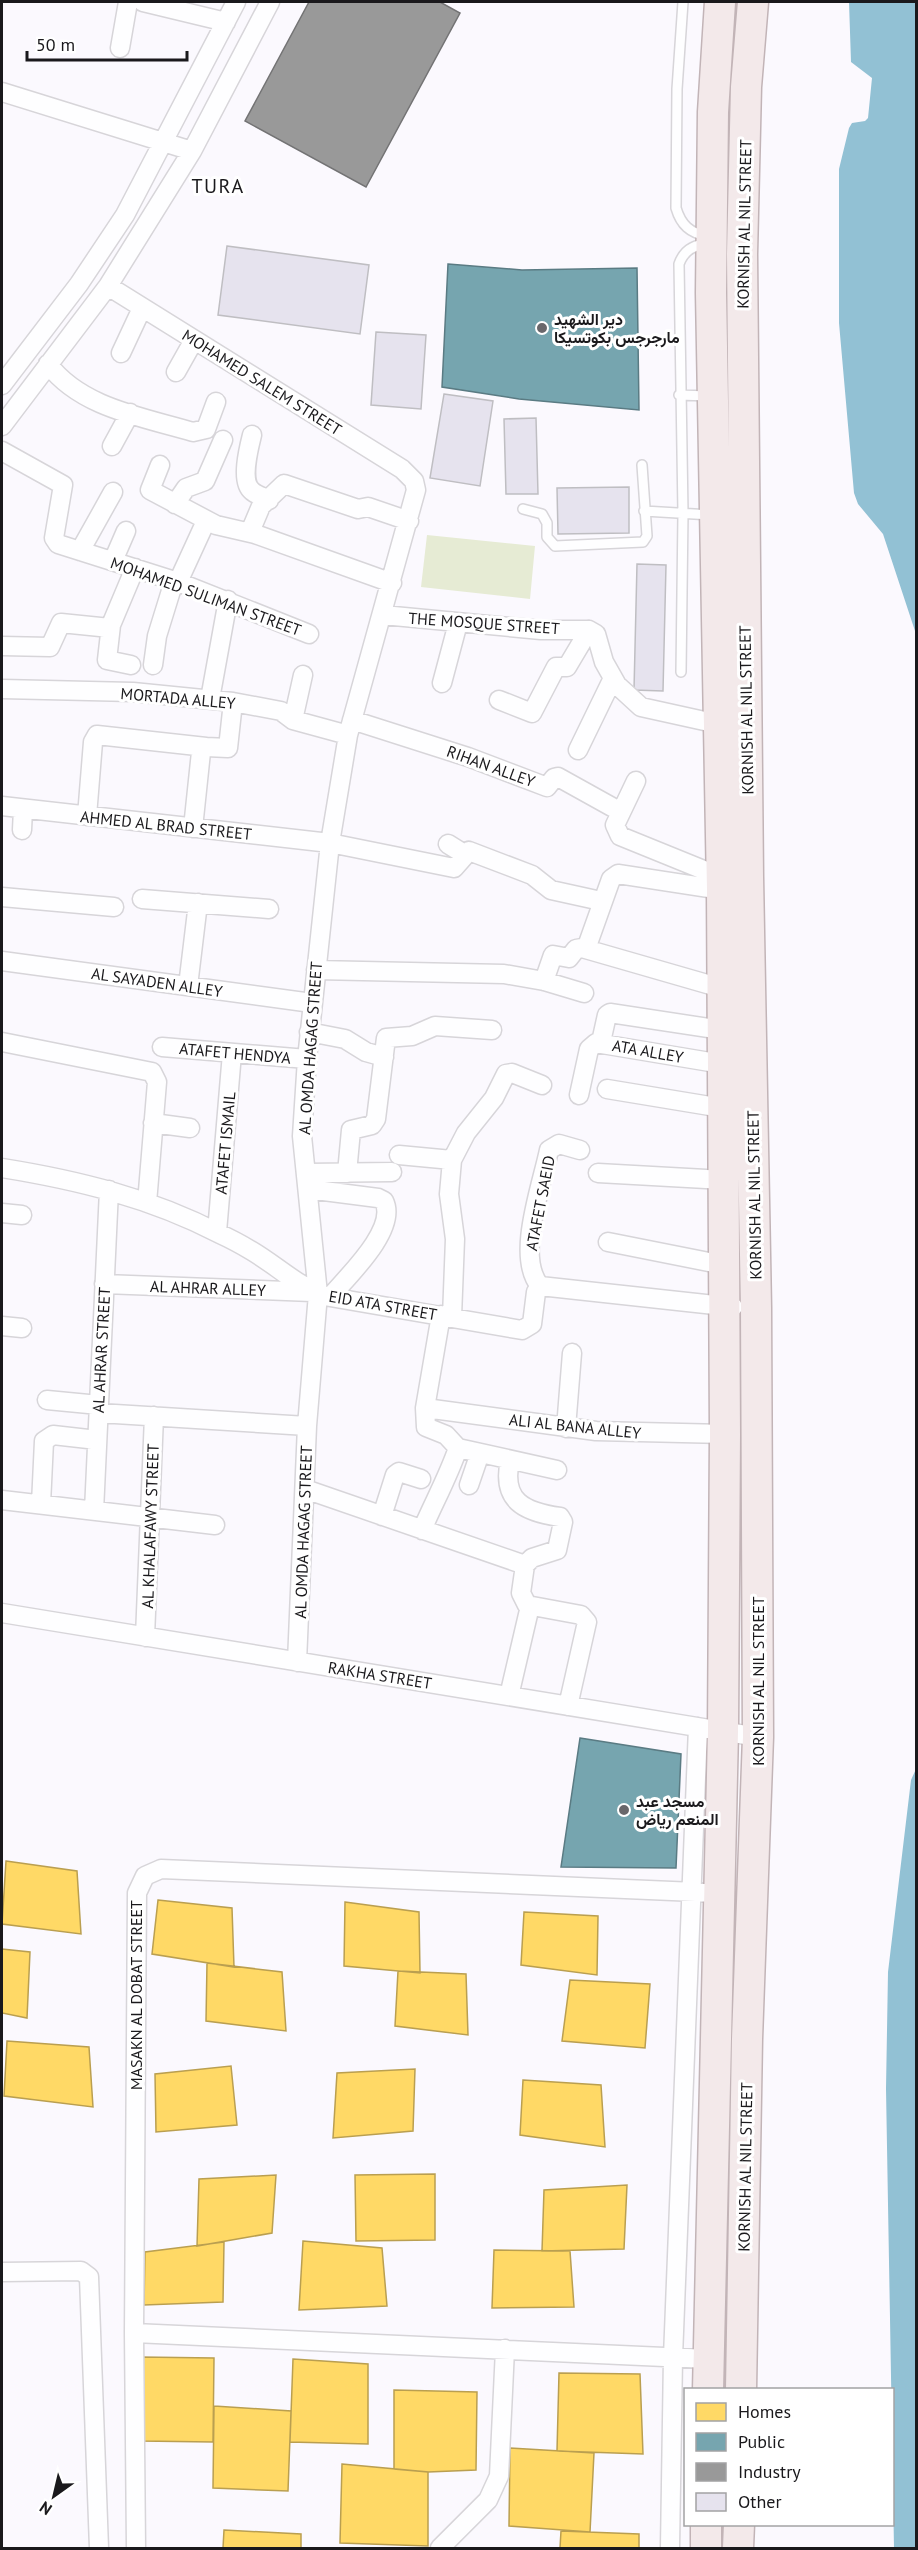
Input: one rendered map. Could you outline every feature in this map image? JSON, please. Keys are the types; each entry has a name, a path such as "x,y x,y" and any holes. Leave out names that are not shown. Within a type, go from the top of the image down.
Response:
{"highway":[{"name":"KORNISH AL NIL STREET","path":"708,2388 719,1893 711,1729 725,1434 722,884 711,240 713,112 720,2"},
{"name":"KORNISH AL NIL STREET","path":"741,2388 747,2039 758,1737 756,1308 748,877 742,266 746,87 753,2"},
{"path":"716,2038 747,2039"},
{"path":"706,2526 706,2548"},
{"path":"738,2548 739,2526"}],"street":[{"path":"120,48 128,2"},
{"path":"143,2 226,22"},
{"path":"2,386 103,250 135,197 237,2"},
{"path":"2,426 108,286 192,151 270,2"},
{"path":"2,92 192,151"},
{"name":"MOHAMED SALEM STREET","path":"108,286 402,469 414,481"},
{"path":"121,353 142,308"},
{"path":"176,372 194,340"},
{"path":"48,364 60,380 77,392 106,406 200,432 209,425 216,402"},
{"path":"112,446 130,413"},
{"path":"252,435 247,459 247,484 252,492 269,500"},
{"path":"175,504 186,489 204,481 223,440"},
{"name":"MOHAMED SULIMAN STREET","path":"2,451 63,485 55,540 60,545 176,581 309,634"},
{"path":"160,465 150,490 206,521 228,529 250,532 392,583"},
{"name":"AL OMDA HAGAG STREET","path":"297,1662 307,1426 320,1294 302,1136 309,1032 330,843 350,727 415,499 414,481"},
{"path":"250,532 259,509 282,485 290,485 358,509 368,507 409,521"},
{"path":"80,551 113,492"},
{"path":"153,664 157,636 176,581 206,521"},
{"path":"113,561 126,531"},
{"path":"131,665 108,661 110,628 135,568"},
{"path":"210,699 228,600"},
{"name":"THE MOSQUE STREET","path":"383,615 541,630 590,630"},
{"path":"2,646 50,647 61,623 110,628"},
{"path":"442,683 458,623"},
{"path":"499,700 532,713 556,667 567,668 590,630 596,634 604,662 613,678 641,707 718,724"},
{"path":"293,720 303,675"},
{"path":"578,750 613,678"},
{"name":"MORTADA ALLEY","path":"2,689 134,692 210,699 281,711 293,720 350,727"},
{"path":"87,816 93,742 97,735 228,748 233,702"},
{"name":"RIHAN ALLEY","path":"350,727 468,757 544,786 558,777 621,812"},
{"path":"193,828 201,754 206,747"},
{"path":"636,781 615,825 620,836 722,884"},
{"name":"AHMED AL BRAD STREET","path":"2,806 330,843 454,868 465,854"},
{"path":"22,830 23,809"},
{"path":"448,844 465,854 469,851 532,875 551,890 601,901"},
{"path":"586,949 601,901 611,879 623,873 722,884"},
{"path":"2,897 114,907"},
{"path":"142,898 269,909"},
{"path":"189,986 198,903"},
{"path":"544,981 553,956 569,958 578,947 722,988"},
{"name":"AL SAYADEN ALLEY","path":"2,961 312,1003"},
{"path":"316,970 504,974 544,981 584,993"},
{"path":"600,1042 607,1015 610,1013 722,1030"},
{"path":"347,1173 351,1130 372,1125 376,1119 385,1041 389,1037 412,1036 435,1026 492,1030"},
{"path":"309,1032 345,1039 366,1052 384,1057"},
{"path":"2,1042 147,1069 152,1072 157,1082 147,1203"},
{"name":"ATA ALLEY","path":"579,1095 589,1049 591,1045 600,1042 722,1064"},
{"name":"ATAFET HENDYA","path":"162,1047 307,1059"},
{"name":"ATAFET ISMAIL","path":"217,1232 232,1053"},
{"path":"542,1085 508,1073 488,1108 466,1133 452,1160 446,1238 446,1316 426,1418 458,1448 557,1470"},
{"path":"607,1089 723,1108"},
{"path":"153,1123 190,1128"},
{"name":"ATAFET SAEID","path":"540,1286 530,1271 529,1262 532,1225 549,1150 559,1144 580,1150"},
{"path":"399,1155 452,1160"},
{"name":"EID ATA STREET","path":"2,1168 53,1176 109,1190 147,1203 217,1232 253,1251 320,1294 527,1329 532,1324 536,1292 540,1286"},
{"path":"308,1181 347,1173 392,1172"},
{"path":"598,1173 724,1180"},
{"path":"308,1181 378,1198 384,1200 386,1207 377,1241 320,1294"},
{"name":"AL AHRAR STREET","path":"94,1510 109,1190"},
{"path":"2,1213 22,1215"},
{"path":"608,1242 724,1265"},
{"name":"AL AHRAR ALLEY","path":"104,1284 320,1294"},
{"path":"540,1286 756,1308"},
{"path":"2,1326 22,1328"},
{"path":"566,1428 572,1353"},
{"path":"47,1400 154,1416 307,1426"},
{"name":"AL KHALAFAWY STREET","path":"145,1637 154,1416"},
{"name":"ALI AL BANA ALLEY","path":"426,1418 650,1434 725,1434"},
{"path":"41,1504 44,1441 53,1435 97,1440"},
{"path":"422,1530 441,1486 448,1479 458,1448"},
{"path":"469,1485 480,1453"},
{"path":"510,1460 507,1481 521,1506 529,1512 562,1519 567,1549 528,1559 521,1593 530,1606 581,1615 586,1619 568,1706"},
{"path":"382,1516 395,1475 402,1473 421,1479"},
{"path":"305,1489 525,1565"},
{"path":"2,1500 215,1525"},
{"path":"509,1696 530,1606"},
{"name":"RAKHA STREET","path":"2,1613 758,1737"},
{"path":"670,2548 673,2357 690,1893 711,1729"},
{"name":"MASAKN AL DOBAT STREET","path":"136,2548 134,2333 137,1893 145,1876 161,1869 719,1893"},
{"path":"2,2271 81,2271 89,2277 99,2548"},
{"path":"134,2333 709,2359"},
{"path":"440,2548 488,2500 499,2476 505,2349"}],"lane":[{"path":"683,2 677,89 676,208 682,223 690,230 711,240"},
{"path":"681,672 683,513 678,264 681,256 693,246 711,240"},
{"path":"679,395 712,396"},
{"path":"523,509 542,514 547,523 547,537 555,546 561,548 643,542 646,536 642,465"},
{"path":"644,511 714,515"}],"green space":[{"path":"427,535 535,546 530,599 421,587"}],"water":[{"path":"849,2 916,2 916,634 883,534 858,504 854,493 839,323 839,169 849,128 852,123 865,121 868,118 872,78 851,62"},
{"path":"916,1769 916,2548 894,2548 894,2388 891,2388 886,2089 888,1972 911,1780"}],"building: Homes":[{"path":"6,1861 77,1871 81,1934 2,1924"},
{"path":"158,1900 232,1908 234,1967 152,1954"},
{"path":"345,1902 419,1912 420,1973 344,1966"},
{"path":"524,1912 598,1916 597,1975 521,1965"},
{"path":"2,1949 30,1952 27,2018 2,2013"},
{"path":"207,1963 282,1972 286,2031 206,2021"},
{"path":"398,1971 466,1974 468,2035 395,2026"},
{"path":"570,1980 650,1984 645,2048 562,2041"},
{"path":"7,2041 89,2047 93,2107 4,2096"},
{"path":"231,2066 237,2125 156,2132 155,2074"},
{"path":"415,2069 413,2131 333,2138 337,2073"},
{"path":"523,2080 601,2085 605,2147 520,2135"},
{"path":"435,2174 435,2240 356,2241 355,2175"},
{"path":"276,2175 272,2233 197,2246 199,2179"},
{"path":"627,2185 624,2249 542,2251 544,2190"},
{"path":"303,2241 382,2248 387,2306 299,2310"},
{"path":"224,2242 223,2302 144,2305 145,2252"},
{"path":"494,2250 570,2251 574,2307 492,2308"},
{"path":"140,2357 214,2358 213,2442 140,2441"},
{"path":"293,2359 368,2364 368,2444 290,2442"},
{"path":"559,2373 640,2374 643,2454 557,2451"},
{"path":"394,2390 477,2392 476,2470 428,2472 394,2469"},
{"path":"214,2406 291,2411 288,2491 213,2488"},
{"path":"510,2448 594,2453 590,2532 509,2526"},
{"path":"342,2464 428,2472 428,2546 340,2543"},
{"path":"224,2530 301,2534 301,2548 223,2548"},
{"path":"561,2531 639,2534 639,2548 560,2548"}],"building: Public":[{"name":"دير الشهيد مارجرجس بكوتسيكا","path":"448,264 522,270 637,268 639,410 519,399 442,387"},
{"name":"مسجد عبد المنعم رياض","path":"580,1738 681,1754 676,1868 561,1867"}],"building: Industry":[{"path":"309,2 440,2 460,13 366,187 245,121"}],"building: Other":[{"path":"227,246 369,265 360,334 218,315"},
{"path":"376,332 426,335 421,409 371,405"},
{"path":"444,394 493,401 480,486 430,478"},
{"path":"536,418 538,494 506,494 504,419"},
{"path":"629,487 629,533 558,534 557,488"},
{"path":"637,564 666,565 663,691 634,690"}],"place":[{"name":"دير الشهيد مارجرجس بكوتسيكا","path":"542,328"},
{"name":"مسجد عبد المنعم رياض","path":"624,1810"}],"district":[{"name":"TURA","path":"218,186"}]}
